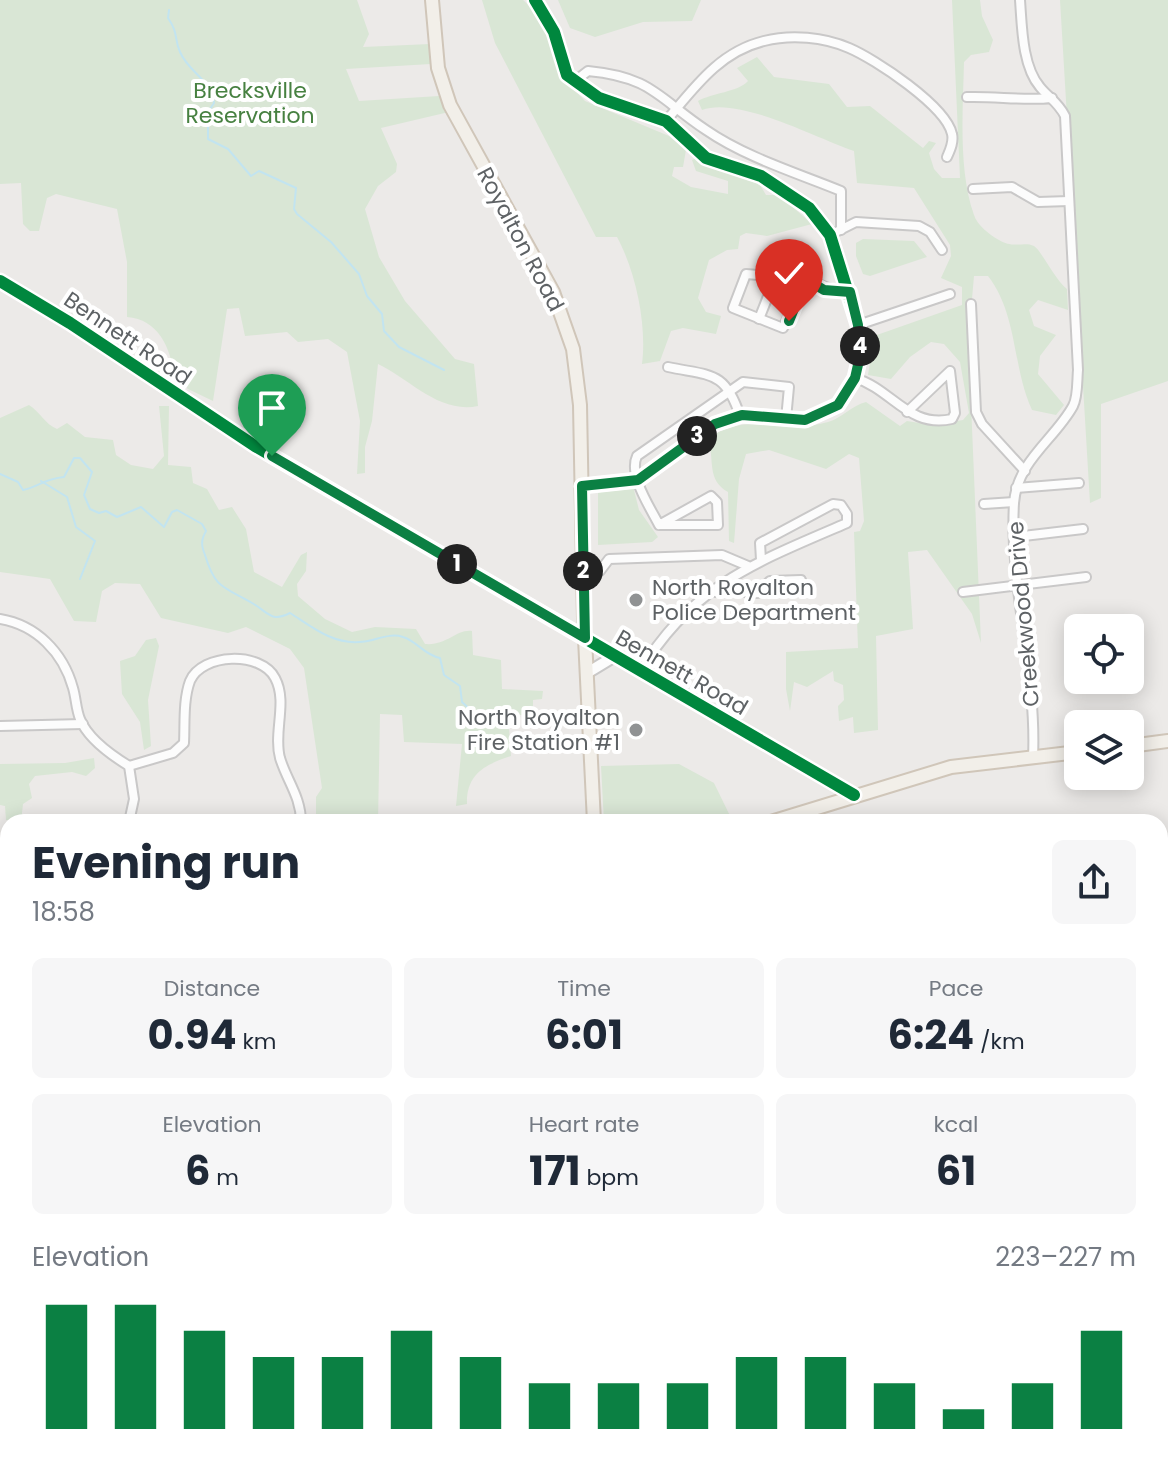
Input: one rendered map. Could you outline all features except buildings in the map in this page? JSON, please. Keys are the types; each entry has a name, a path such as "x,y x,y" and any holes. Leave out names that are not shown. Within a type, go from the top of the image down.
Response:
{"main road":[{"name":"Royalton Road","path":"432,0 438,68 450,105 538,263 565,322 577,376 594,814"},
{"path":"1144,744 1168,741"},
{"path":"796,814 951,767 1064,754"}],"street":[{"path":"535,0 554,32 567,75 599,98 666,121 706,158 761,176 809,208 830,235 858,325 860,356 855,378 838,405 805,420 740,416 715,424 638,480 582,486"},
{"name":"Creekwood Drive","path":"1020,0 1029,63 1038,86 1065,116 1078,370 1074,404 1032,455 1016,488 1014,502 1018,584 1032,678 1033,758"},
{"path":"666,121 710,69 736,52 764,41 818,39 847,47 875,61 945,119 952,133 947,157"},
{"path":"575,81 588,71 612,73 645,85 724,141 841,191 841,230"},
{"path":"967,97 1003,96 1025,101 1052,98"},
{"path":"973,189 1012,187 1038,202 1069,201"},
{"path":"830,235 856,222 919,226 930,232 942,250"},
{"path":"806,279 783,328 733,308 746,274 806,279 824,290 850,292"},
{"path":"759,319 776,276"},
{"name":"Bennett Road","path":"0,281 70,323 255,446 854,795"},
{"path":"858,325 950,294"},
{"path":"971,304 976,412 982,424 1025,471"},
{"path":"668,367 715,377 731,389 740,416"},
{"path":"855,378 869,382 907,412 928,421 952,419 955,402 950,371 907,412"},
{"path":"659,525 638,480 633,463 637,456 743,382 789,387 786,419"},
{"path":"1016,488 1079,483"},
{"path":"711,496 717,502 718,525 659,525 711,496"},
{"path":"984,504 1014,502"},
{"path":"640,672 661,637 711,592 748,566 847,523 847,514 841,505 833,504 760,543 761,560"},
{"path":"1015,537 1083,529"},
{"path":"583,573 600,571 609,559 722,555 748,566"},
{"path":"963,592 1086,577"},
{"path":"711,592 757,593 799,592 803,587 801,580 770,581 757,593"},
{"path":"0,619 23,624 42,636 57,655 72,685 83,724 108,753 129,766 173,753 184,743 186,699 191,680 200,667 217,662 255,661 274,676 280,691 281,758 301,805 301,814"},
{"path":"587,673 615,656"},
{"path":"0,726 83,724"},
{"path":"129,766 134,799 131,814"}],"green space":[{"name":"Brecksville Reservation","path":"0,0 357,0 369,34 363,47 430,44 431,64 346,69 359,101 439,96 449,112 381,128 397,164 396,172 378,186 365,209 379,257 405,301 455,359 474,364 478,406 450,405 438,400 378,364 372,421 365,447 365,473 357,474 360,421 347,352 328,339 298,342 287,332 245,336 239,308 227,309 213,401 188,389 174,376 170,355 155,329 138,319 127,317 127,262 117,209 56,194 47,198 39,231 30,231 23,224 21,183 0,184"},
{"path":"482,0 523,0 538,14 564,79 585,101 669,136 686,150 683,167 674,167 672,176 691,187 728,194 728,181 696,171 692,160 697,158 760,185 766,195 779,195 812,224 767,236 746,233 740,236 738,249 727,250 709,260 698,298 706,312 721,316 716,334 683,328 671,331 660,361 642,364 641,316 635,282 624,251 617,237 596,237 495,43"},
{"path":"558,0 701,0 692,21 643,22 595,37 570,28"},
{"path":"952,0 980,0 982,16 993,40 989,52 971,55 964,62 963,140 969,197 976,219 984,229 1004,243 1034,246 1067,289 1068,310 1038,300 1029,310 1034,326 1056,335 1040,356 1038,374 1064,405 1056,415 1032,410 1005,307 988,276 974,276 972,299 967,308 981,643 972,614 927,550 908,552 913,629 876,636 878,730 854,733 853,717 839,721 838,706 844,700 843,685 834,681 833,671 807,687 794,682 790,711 786,689 786,652 858,648 854,532 860,531 864,521 859,458 849,454 826,469 769,450 746,454 739,479 734,543 729,541 728,492 714,475 708,439 736,426 797,426 828,422 866,402 900,426 907,421 932,425 963,420 969,413 960,362 944,344 931,342 910,357 891,379 868,375 874,336 962,305 962,287 941,278 951,256 950,245 914,188 857,183 854,151 756,113 717,107 702,110 698,101 744,85 748,81 737,68 757,57 774,77 829,84 847,107 870,106 923,148 929,141 936,143 929,153 934,169 942,178 960,178"},
{"path":"1060,0 1168,0 1168,381 1101,404 1101,498 1090,503"},
{"path":"863,239 914,241 927,257 870,276 863,274 856,256 856,243"},
{"path":"29,405 57,429 67,423 85,437 113,440 116,455 131,465 153,469 164,456 159,406 169,406 168,465 191,467 193,483 207,489 219,510 232,507 246,529 254,572 282,587 301,555 307,552 306,571 297,584 298,596 325,619 352,632 375,627 416,629 425,644 439,643 461,632 472,631 473,655 501,660 502,689 543,691 542,699 533,700 533,715 508,715 511,756 480,771 470,785 467,804 456,806 462,744 404,742 402,715 380,714 378,814 316,814 316,797 322,788 304,668 290,649 246,627 228,633 161,618 140,584 115,583 102,591 96,622 74,621 50,579 0,572 0,418"},
{"path":"633,486 639,510 658,537 652,542 598,545 598,492"},
{"path":"156,638 159,646 148,700 151,746 144,750 140,722 122,694 120,661 135,656 146,640"},
{"path":"94,758 95,768 86,776 72,772 35,776 29,784 32,798 23,804 22,814 6,814 5,806 0,805 0,764 65,763"},
{"path":"679,764 714,783 729,814 604,814 601,766"}],"waterway":[{"path":"169,10 168,18 180,52 212,95 214,103 208,112 208,139 228,149 251,176 259,171 296,188 294,209 297,214 331,242 359,274 367,296 382,314 384,331 399,347 444,370"},
{"path":"0,474 18,482 23,490 64,477 74,458 80,458 92,472 84,495 90,509 99,513 106,511 117,517 141,507 164,527 172,512 177,510 202,524 206,531 202,545 212,574 227,589 274,617 290,613 340,640 365,642 392,636 408,639 440,658 444,675 460,686 462,702 475,714"},
{"path":"41,481 67,497 76,527 95,541 80,579"}],"cycle path":[{"path":"535,0 554,32 567,75 599,98 666,121 706,158 761,176 809,208 830,235 858,325 860,356 855,378 838,405 805,420 742,415 715,424 638,480 582,486"},
{"path":"0,281 70,323 255,446 854,795"}],"place":[{"name":"North Royalton Police Department","path":"636,600"},
{"name":"North Royalton Fire Station #1","path":"636,730"}],"route":[{"path":"272,456 585,638 582,486 638,480 715,424 742,415 805,420 838,405 855,378 860,356 858,325 850,292 824,290 806,279 789,321"}]}
